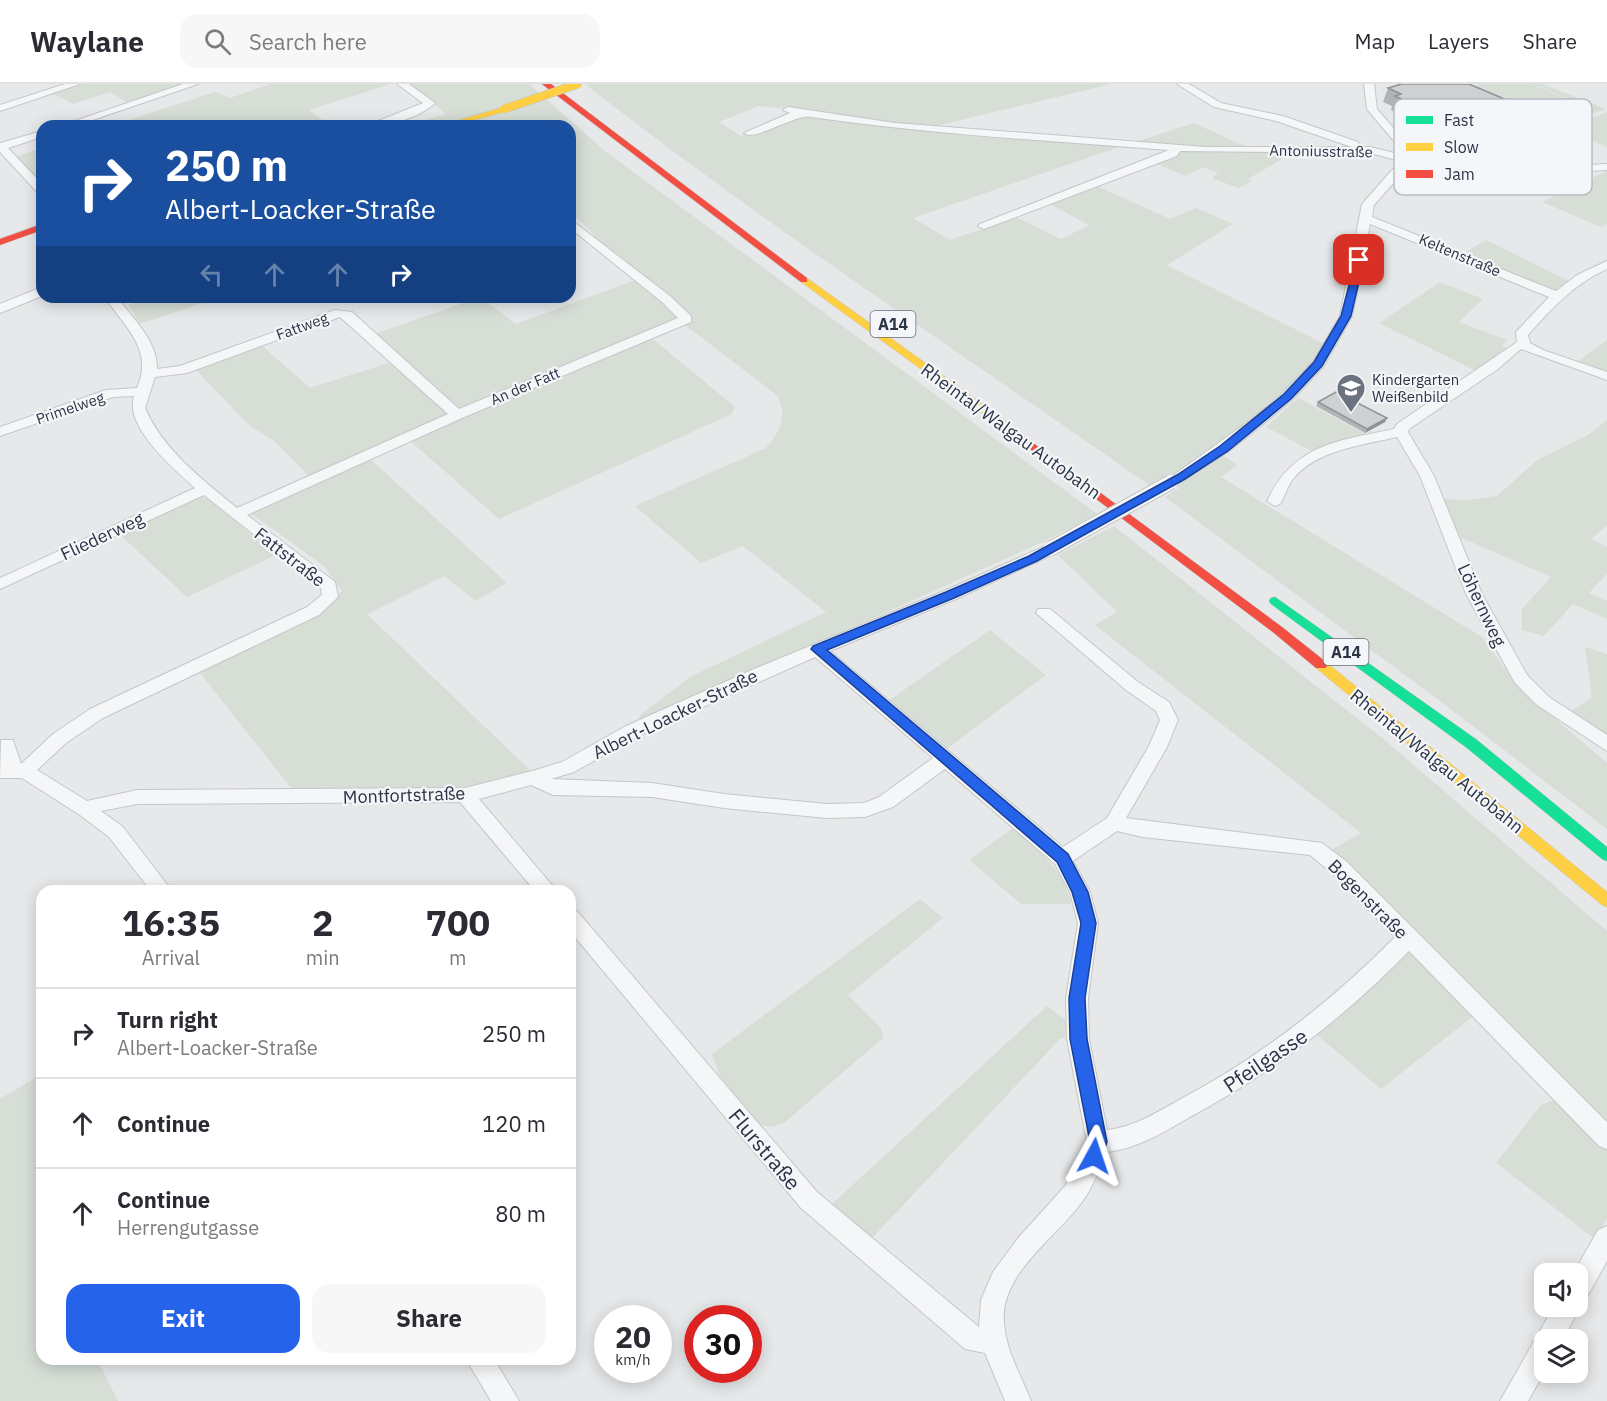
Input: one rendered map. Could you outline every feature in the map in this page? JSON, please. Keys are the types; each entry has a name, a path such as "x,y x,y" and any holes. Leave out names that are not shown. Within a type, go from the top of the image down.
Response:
{"main road":[{"name":"Rheintal/Walgau Autobahn","path":"546,84 746,238 969,399 1278,630 1607,901"},
{"path":"567,84 656,154 797,256"},
{"path":"465,120 578,84"},
{"path":"0,242 36,229"},
{"name":"Rheintal/Walgau Autobahn","path":"1124,489 1153,510"},
{"name":"Rheintal/Walgau Autobahn","path":"1262,591 1472,744 1607,855"},
{"path":"1472,744 1592,824"}],"street":[{"path":"0,108 75,84"},
{"path":"83,120 193,84"},
{"path":"389,120 424,108 429,103 426,98 402,84"},
{"path":"1182,84 1218,105 1293,122 1370,150"},
{"path":"1369,84 1372,109 1394,133"},
{"name":"Antoniusstraße","path":"788,110 895,126 1176,148 1370,150 1394,156"},
{"path":"749,133 804,111"},
{"path":"36,136 1,147 36,185"},
{"path":"984,226 1173,154 1176,148"},
{"name":"Antoniusstraße","path":"1592,168 1607,167"},
{"name":"Albert-Loacker-Straße","path":"532,778 568,767 632,731 817,649 950,595 1050,549 1176,480 1224,448 1287,397 1318,363 1346,316 1371,198 1394,174"},
{"name":"Keltenstraße","path":"1365,218 1556,295"},
{"name":"An der Fatt","path":"235,514 457,414 686,319 666,299 576,229"},
{"path":"1524,345 1521,335 1556,295 1572,282 1607,265"},
{"path":"0,309 36,294"},
{"path":"115,303 148,349 151,360 150,374"},
{"name":"Fattweg","path":"150,374 182,370 339,313 347,315 457,414"},
{"path":"1275,501 1288,475 1305,461 1353,444 1401,432 1402,427 1493,366 1517,346 1524,345 1538,353 1607,376"},
{"name":"Fattstraße","path":"11,771 74,726 114,704 313,611 330,597 329,586 205,489 147,432 138,416 141,392 150,374"},
{"name":"Primelweg","path":"0,432 111,393 141,392"},
{"name":"Löhernweg","path":"1401,432 1427,476 1474,594 1521,678 1544,701 1607,744"},
{"name":"Fliederweg","path":"0,584 205,489"},
{"path":"1044,613 1132,686 1163,707 1169,720 1158,747 1114,823 1062,858"},
{"path":"817,649 1062,858 1080,892 1088,923 1077,998 1078,1039 1098,1142 1072,1197 1005,1272 992,1311 993,1340 1018,1401"},
{"path":"7,745 11,758 11,771 87,810 116,832 157,885"},
{"path":"532,778 553,788 652,790 724,801 827,811 866,810 885,802 945,759"},
{"name":"Montfortstraße","path":"87,810 96,804 137,798 465,795 532,778"},
{"path":"465,795 542,885"},
{"name":"Bogenstraße","path":"1114,823 1142,829 1315,848 1340,868 1407,939 1607,1138"},
{"name":"Flurstraße","path":"576,924 809,1200 974,1340 993,1340"},
{"name":"Pfeilgasse","path":"1098,1142 1130,1138 1215,1094 1274,1057 1352,995 1407,939"},
{"path":"1588,1271 1607,1238"},
{"path":"483,1365 506,1401"},
{"path":"1513,1401 1534,1365"}],"shaded area":[{"path":"80,84 190,84 130,104 110,92 73,104 52,93"},
{"path":"271,84 391,84 309,110 322,120 129,120 215,92 230,98"},
{"path":"404,84 529,84 570,120 426,120 446,114 428,98"},
{"path":"1112,84 927,128 875,123 807,112 886,125 1125,145 913,218 950,240 1016,217 1061,239 1089,225 1050,204 1097,186 1170,219 1196,208 1233,224 1167,265 1325,344 1302,375 1215,450 1237,465 1221,477 1482,637 1519,688 1607,763 1607,829 1448,707 1165,497 1179,488 1163,477 1149,485 724,189 586,85","holes":["759,106 804,111 741,136 719,122"]},
{"path":"1480,84 1531,84 1567,99 1499,99 1471,87"},
{"path":"1533,84 1542,84 1580,99 1568,99"},
{"path":"1592,104 1606,109 1592,114"},
{"path":"1607,112 1607,147 1592,140 1592,118"},
{"path":"1194,123 1255,151 1297,150 1248,179 1252,181 1238,188 1212,178 1218,173 1203,167 1185,176 1155,163 1187,149 1132,143"},
{"path":"576,125 605,151 1097,514 1043,542 637,724 640,715 690,677 826,612 743,546 701,563 635,506 766,448 781,424 782,411 778,396 685,325 653,339 735,407 732,414 499,519 407,438 368,457 507,583 475,601 445,576 367,614 533,773 449,790 295,793 197,669 331,602 342,591 324,566 249,512 314,481 273,440 250,426 193,367 259,343 310,388 398,360 372,335 463,303 488,303 516,324 638,279 606,253 590,230 576,217"},
{"path":"36,150 36,177 32,178 12,158"},
{"path":"1607,171 1607,224 1601,227 1542,202 1557,195 1592,195 1592,178"},
{"path":"1486,240 1571,282 1555,294 1461,255"},
{"path":"1440,282 1483,299 1459,322 1507,340 1502,346 1507,349 1476,371 1379,323"},
{"path":"134,303 202,303 140,324 128,305"},
{"path":"1607,340 1607,375 1574,364"},
{"path":"1298,398 1369,436 1315,453 1266,427"},
{"path":"1607,420 1607,526 1591,539 1607,547 1607,574 1589,593 1607,601 1607,619 1573,604 1544,636 1522,630 1522,609 1551,577 1453,534 1442,499 1467,500 1497,496 1537,460 1588,435"},
{"path":"202,497 208,499 276,555 187,597 118,533"},
{"path":"1114,526 1387,742 1607,931 1607,1124 1331,850 1361,833 1095,625 1117,612 1058,555"},
{"path":"990,630 1046,675 945,750 888,701"},
{"path":"1585,647 1607,654 1607,740 1568,713 1592,698"},
{"path":"1013,828 1056,871 1068,892 1071,904 1021,904 969,860"},
{"path":"920,899 943,918 848,995 881,1028 883,1038 784,1123 772,1127 759,1125 720,1076 712,1054"},
{"path":"1410,949 1476,1014 1381,1089 1316,1034"},
{"path":"1047,1006 1066,1021 1065,1038 1061,1038 872,1238 832,1204"},
{"path":"36,1078 36,1365 100,1365 118,1401 0,1401 0,1099"},
{"path":"1552,1101 1572,1108 1607,1146 1607,1219 1595,1239 1496,1163 1541,1105"}],"building":[{"path":"1402,84 1469,84 1504,99 1401,99 1395,96 1401,94 1388,88"},
{"name":"Kindergarten Weißenbild","path":"1336,392 1387,418 1367,429 1318,402"}],"traffic: fast":[{"path":"1275,601 1472,744 1607,855"}],"traffic: slow":[{"path":"504,109 578,84"},
{"path":"465,120 504,109"},
{"path":"804,280 1002,423"},
{"path":"1321,665 1607,901"}],"traffic: jam":[{"path":"546,84 804,280"},
{"path":"0,242 36,229"},
{"path":"1002,423 1278,630 1321,665"}],"place":[{"name":"Kindergarten Weißenbild","path":"1351,414"}],"route":[{"path":"1094,1156 1098,1142 1078,1039 1077,998 1088,923 1080,892 1062,858 817,649 950,595 1033,558 1181,477 1224,448 1287,397 1318,363 1346,316 1359,260"}]}
